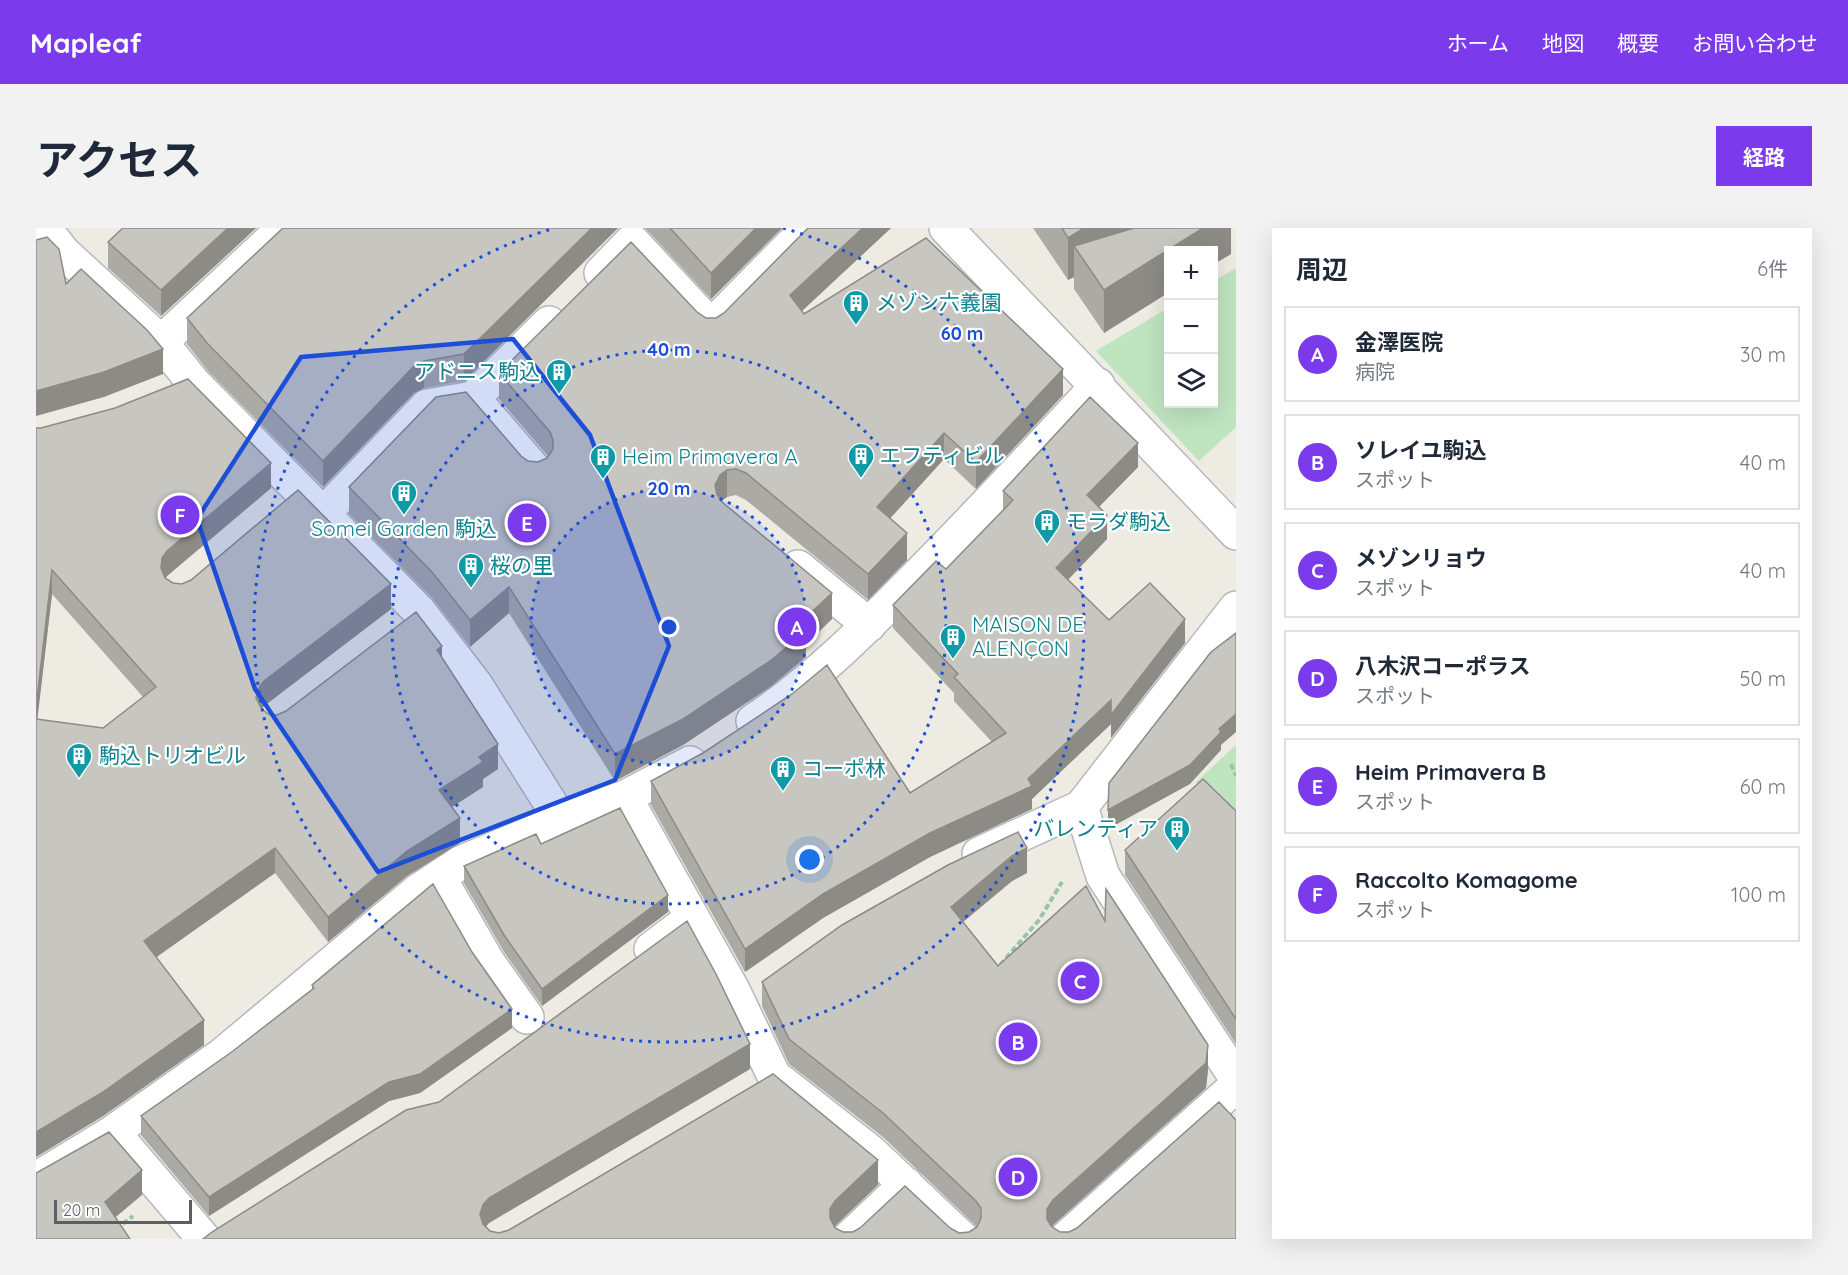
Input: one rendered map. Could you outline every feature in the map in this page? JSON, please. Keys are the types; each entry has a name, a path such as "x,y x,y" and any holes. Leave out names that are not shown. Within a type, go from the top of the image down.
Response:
{"street":[{"path":"44,228 64,253 161,342 289,498 324,513 419,611 476,685 561,820"},
{"path":"161,342 284,228"},
{"path":"324,513 427,406 473,398 632,241 711,326 808,228"},
{"path":"946,228 1098,385 1236,533"},
{"path":"162,395 193,382"},
{"path":"36,1179 113,1132 222,1055 419,890 460,863 561,820 625,797 722,742 781,702 848,647 958,535 1098,385"},
{"path":"473,398 535,470"},
{"path":"778,551 868,626"},
{"path":"950,868 1085,821 1236,608"},
{"path":"392,632 419,611"},
{"path":"625,797 738,1000 774,1076 871,1152 963,1239"},
{"path":"1085,821 1103,876 1236,1078"},
{"path":"439,877 488,962 534,1028"},
{"path":"629,965 692,918"},
{"path":"738,1000 766,980"},
{"path":"745,1092 774,1076"},
{"path":"1065,1239 1236,1086"},
{"path":"113,1132 213,1235"},
{"path":"848,1239 906,1184"}],"path":[{"path":"1231,764 1236,776"},
{"path":"994,972 1039,920 1085,821"}],"highlighted area":[{"path":"513,339 590,435 669,646 615,780 378,872 255,689 197,519 301,357"}],"green space":[{"path":"1236,268 1236,427 1199,461 1096,351 1164,310 1164,408 1218,408 1218,279"},
{"path":"1236,745 1236,819 1196,782"}],"building":[{"path":"123,228 228,228 161,290 108,242"},
{"path":"283,228 592,228 464,354 424,361 414,366 323,461 207,343 187,318"},
{"path":"670,228 756,228 711,273"},
{"path":"808,228 863,228 790,295 804,314 926,238 1063,369 976,462 944,433 877,507 907,533 868,574 746,473 736,469 727,470 720,475 715,485 717,495 722,502 832,593 801,622 806,631 770,661 683,719 615,754 509,587 470,620 432,572 349,487 436,397 466,392 521,456 528,461 538,462 547,458 553,449 550,432 499,373 631,242 697,312 706,318 716,318 724,313"},
{"path":"1062,228 1084,228 1068,238"},
{"path":"1134,228 1203,228 1174,246 1164,246 1164,252 1104,290 1074,246"},
{"path":"47,237 59,249 66,284 81,269 147,330 163,349 104,372 36,391 36,240"},
{"path":"188,379 271,463 167,551 162,558 161,568 165,578 173,583 182,584 191,580 298,490 391,584 264,681 258,689 256,698 261,708 268,714 277,715 286,711 416,612 442,646 437,650 498,744 479,757 483,762 439,790 460,818 407,851 328,917 275,848 144,941 204,1020 103,1092 36,1132 36,719 103,728 156,687 52,570 36,707 36,428 115,408"},
{"path":"1090,397 1138,443 1087,495 1107,515 1056,568 1109,620 1150,583 1185,619 1111,715 1111,700 1028,779 1032,786 930,833 823,894 745,949 651,781 703,753 792,694 827,665 910,793 1006,733 954,677 958,674 893,605 936,561 946,569 1013,500 1003,491"},
{"path":"1236,633 1236,714 1219,729 1221,732 1190,765 1108,810 1109,783 1211,652"},
{"path":"1203,779 1236,811 1236,1019 1125,850"},
{"path":"620,808 668,895 542,989 504,935 464,866 536,834 541,844"},
{"path":"1018,832 1027,848 1012,856 951,907 998,966 1086,886 1105,921 1106,889 1208,1045 1206,1063 1053,1200 1047,1209 1047,1219 1051,1226 1060,1232 1069,1232 1077,1228 1219,1102 1236,1120 1236,1239 203,1239 406,1110 439,1102 687,921 750,1044 489,1198 480,1214 483,1224 490,1231 499,1233 509,1230 773,1074 878,1160 835,1201 830,1209 830,1218 835,1228 843,1232 853,1232 860,1228 905,1186 950,1228 959,1233 969,1232 977,1227 981,1218 981,1208 976,1201 883,1113 789,1039 762,982 842,925 948,865"},
{"path":"433,884 472,952 512,1009 420,1074 389,1082 209,1197 141,1116 233,1051 314,988 312,985"},
{"path":"109,1132 142,1170 105,1202 130,1239 36,1239 36,1173"}],"place":[{"name":"メゾン六義園","path":"856,326"},
{"name":"アドニス駒込","path":"559,395"},
{"name":"エフティビル","path":"861,479"},
{"name":"Heim Primavera A","path":"603,480"},
{"name":"Raccolto Komagome","path":"180,515"},
{"name":"Somei Garden 駒込","path":"404,516"},
{"name":"Heim Primavera B","path":"527,523"},
{"name":"モラダ駒込","path":"1047,545"},
{"name":"桜の里","path":"471,589"},
{"name":"金澤医院","path":"797,627"},
{"name":"MAISON DE ALENÇON","path":"953,660"},
{"name":"駒込トリオビル","path":"79,779"},
{"name":"コーポ林","path":"783,792"},
{"name":"バレンティア","path":"1177,852"},
{"name":"メゾンリョウ","path":"1080,981"},
{"name":"ソレイユ駒込","path":"1018,1042"},
{"name":"八木沢コーポラス","path":"1018,1177"}]}
